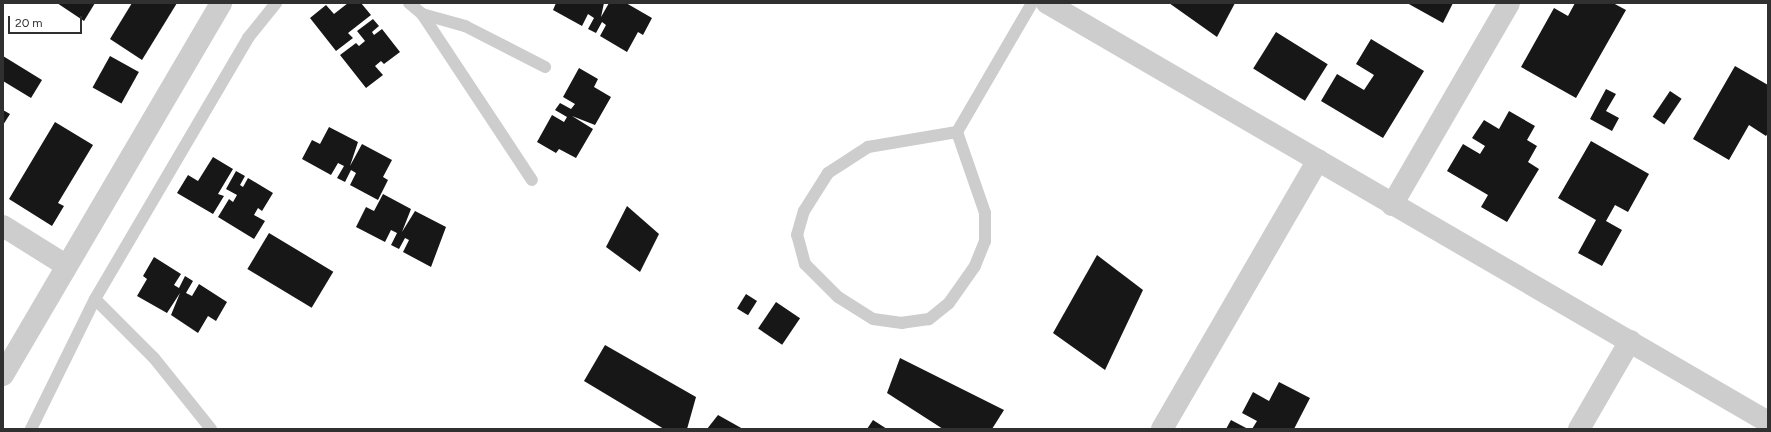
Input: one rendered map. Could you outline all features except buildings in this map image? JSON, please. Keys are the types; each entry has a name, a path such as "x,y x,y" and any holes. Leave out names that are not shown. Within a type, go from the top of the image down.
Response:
{"street":[{"path":"3,375 221,3"},
{"path":"1047,3 1318,160 1392,205 1768,422"},
{"path":"1392,205 1510,3"},
{"path":"1162,429 1318,160"},
{"path":"3,226 67,266"},
{"path":"1579,429 1630,341"}],"lane":[{"path":"31,429 95,299 248,38 276,3"},
{"path":"409,3 422,14 532,180"},
{"path":"958,132 868,147 828,173 804,211 797,235 805,264 838,297 873,319 902,323 929,319 949,303 975,266 985,240 985,213 958,132 1032,3"},
{"path":"422,14 465,26 545,67"},
{"path":"95,299 154,358 211,429"}]}
